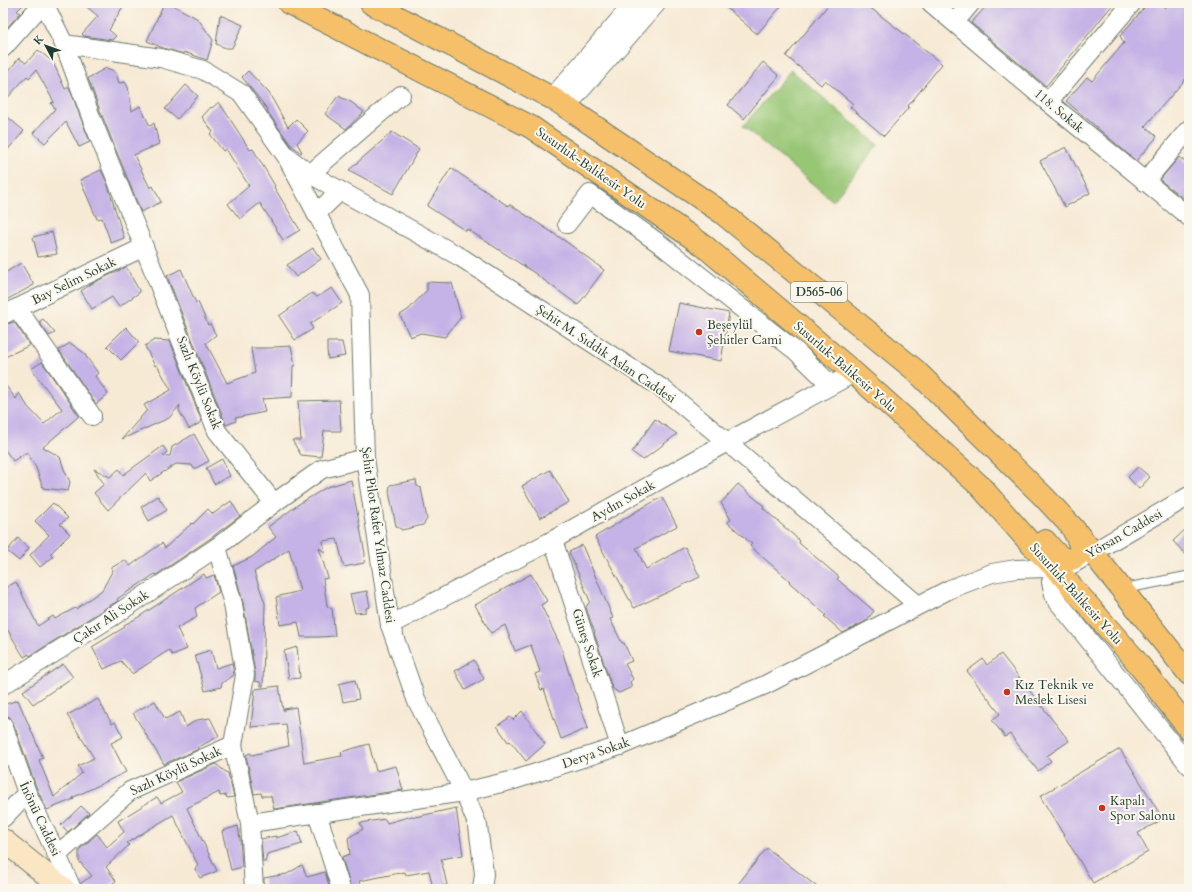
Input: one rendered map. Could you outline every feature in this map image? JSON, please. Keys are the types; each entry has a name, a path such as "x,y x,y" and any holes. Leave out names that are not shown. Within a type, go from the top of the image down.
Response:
{"highway":[{"name":"Susurluk-Balıkesir Yolu","path":"289,3 531,127 702,245 854,373 980,486 1032,545 1059,572 1132,656 1189,729"},
{"name":"D565-06","path":"371,3 559,103 720,212 915,370 1073,528 1189,674"},
{"path":"920,432 965,458 1028,521 1057,553 1063,558 1069,560 1074,558 1079,552 1080,546 1073,528"}],"street":[{"name":"Sazlı Köylü Sokak","path":"44,3 64,44 91,117 217,431 274,503"},
{"path":"3,48 44,3"},
{"path":"559,103 634,3"},
{"path":"559,103 657,3"},
{"name":"118. Sokak","path":"931,3 1048,102 1189,217"},
{"path":"955,22 971,3"},
{"path":"1048,102 1132,3"},
{"path":"64,44 161,58 203,70 242,94 286,156"},
{"path":"310,174 401,95"},
{"path":"1145,182 1189,129"},
{"name":"Şehit M. Sıddık Aslan Caddesi","path":"286,156 310,174 462,258 663,389 728,442 918,605"},
{"name":"Şehit Pilot Rafet Yılmaz Caddesi","path":"286,156 360,295 365,458 390,625 416,699 464,792 478,826 484,874 482,889"},
{"path":"316,214 340,191"},
{"path":"567,224 590,194 660,244 797,352 831,385"},
{"name":"Bay Selim Sokak","path":"10,312 144,247"},
{"path":"10,312 92,416"},
{"name":"Aydın Sokak","path":"390,625 553,540 854,373"},
{"path":"217,547 274,503 322,469 365,458"},
{"name":"Yörsan Caddesi","path":"1059,572 1189,496"},
{"name":"Güneş Sokak","path":"553,540 620,746"},
{"name":"Sazlı Köylü Sokak","path":"57,855 130,790 233,745 246,675 233,604 217,547"},
{"name":"Çakır Ali Sokak","path":"3,685 115,615 217,547"},
{"name":"Derya Sokak","path":"250,823 317,812 464,792 514,780 620,746 765,685 950,589 992,573 1016,569 1048,568 1059,572"},
{"path":"1016,569 1031,577 1055,598 1189,765"},
{"path":"1055,598 1051,582 1059,572"},
{"name":"İnönü Caddesi","path":"3,725 27,793 72,889"},
{"path":"233,745 250,823 254,889"},
{"path":"3,818 27,793"},
{"path":"317,812 341,889"},
{"path":"3,840 64,889"}],"lane":[{"path":"1121,589 1189,576"}],"green space":[{"path":"791,70 878,145 833,201 743,126"}],"building":[{"path":"3,3 25,3 17,11 20,13 3,32"},
{"path":"82,3 125,3 109,30 116,36 112,40 84,36 82,34 98,16"},
{"path":"164,3 169,3 198,19 213,40 207,60 184,52 184,54 163,48 147,41"},
{"path":"721,3 784,3 757,34"},
{"path":"830,3 864,3 942,64 908,106 909,107 884,136 850,107 853,104 825,80 821,85 786,56"},
{"path":"989,3 1114,3 1046,86 971,23"},
{"path":"1148,3 1159,3 1165,8 1170,3 1189,3 1189,75 1145,126 1157,137 1136,161 1066,101 1087,77 1092,81 1124,43 1120,36"},
{"path":"220,15 243,25 232,48 226,48 216,44"},
{"path":"38,50 53,62 65,89 69,87 90,142 79,147 66,122 45,143 33,133 55,109 51,103 54,102 36,70 29,78 27,76 3,103 3,78 19,58 26,63"},
{"path":"763,62 779,76 744,119 728,105"},
{"path":"106,68 116,73 119,83 125,82 128,87 132,111 140,106 150,126 154,123 159,144 134,155 150,188 153,186 161,202 141,212 88,78"},
{"path":"248,71 269,93 288,127 296,119 308,131 297,143 302,152 301,153 290,144 267,111 268,110 242,77"},
{"path":"186,85 198,96 177,119 165,109"},
{"path":"338,96 351,102 364,112 346,129 325,114"},
{"path":"219,102 250,150 253,149 300,230 283,240 260,203 240,219 228,204 249,186 226,149 223,151 210,134 213,132 202,117 211,107 212,108"},
{"path":"3,113 24,131 3,155"},
{"path":"392,132 419,149 393,194 349,170"},
{"path":"1066,147 1090,193 1065,207 1040,161"},
{"path":"1179,157 1189,165 1189,203 1160,180"},
{"path":"451,168 508,206 509,204 568,243 604,270 578,305 533,272 467,229 466,231 427,206"},
{"path":"101,170 107,183 124,238 111,243 102,218 97,219 80,180"},
{"path":"52,232 57,254 38,257 33,237"},
{"path":"313,248 321,259 296,277 287,265"},
{"path":"21,263 34,285 3,303 3,274"},
{"path":"126,267 140,292 119,307 112,297 92,309 81,291 93,283"},
{"path":"181,269 196,303 198,302 208,325 210,324 216,335 206,343 227,383 255,373 251,348 291,346 295,365 293,366 292,397 262,399 265,412 235,418 236,421 226,425 167,276"},
{"path":"427,282 452,283 461,317 445,337 421,333 410,337 400,315 408,310 427,290"},
{"path":"332,288 342,303 310,324 313,329 295,340 279,316 312,293 317,297"},
{"name":"Beşeylül Şehitler Cami","path":"679,303 729,313 721,361 669,351"},
{"path":"43,319 55,333 49,336 39,322"},
{"path":"14,322 30,345 3,358 3,325"},
{"path":"126,327 139,342 121,360 107,346"},
{"path":"154,340 170,341 202,422 189,429 179,410 180,405 169,418 122,439 147,410 144,405 171,390 157,365 155,366 145,346"},
{"path":"327,342 342,342 345,356 328,359"},
{"path":"70,343 83,352 98,373 95,376 108,394 96,404 59,350"},
{"path":"42,362 79,416 43,447 60,457 70,482 68,491 43,488 36,468 27,452 13,461 3,447 3,382 16,399 19,393 28,407 44,424 62,409 31,369"},
{"path":"339,400 341,431 324,431 321,457 301,455 292,440 301,440 298,401"},
{"path":"655,419 677,434 643,460 632,452"},
{"path":"194,434 209,461 194,469 192,465 176,464 150,481 146,473 108,510 94,493 104,484 94,469 110,477 119,469 123,475 163,446 167,452 163,456 170,456 172,447"},
{"path":"222,459 230,476 214,484 206,468"},
{"path":"1138,467 1150,477 1139,489 1128,477"},
{"path":"550,470 569,502 540,518 522,486"},
{"path":"351,480 365,554 364,563 344,567 337,539 323,541 325,552 319,548 328,578 323,579 327,606 332,609 335,636 301,637 298,622 280,625 276,597 300,591 289,549 254,572 265,603 263,686 261,686 260,682 255,681 255,673 243,602 233,566 252,557 276,537 268,527 299,504 327,487"},
{"path":"416,480 417,486 421,488 427,519 423,525 402,530 396,526 389,492 390,485"},
{"path":"738,484 764,506 763,508 800,541 799,543 839,577 837,579 874,611 866,621 843,633 824,616 826,615 789,582 790,581 750,546 752,544 727,522 731,520 721,503"},
{"path":"158,496 167,510 149,521 141,507"},
{"path":"662,497 677,526 636,548 646,569 685,547 700,577 634,608 595,537"},
{"path":"231,501 240,516 211,538 117,599 118,601 30,656 29,654 24,657 7,629 3,632 3,605 5,600 3,596 3,589 16,582 38,626 53,616 55,619 75,608 76,609 102,590 113,570 111,568 125,560 130,566 162,543 165,548 208,509 213,514"},
{"path":"53,503 68,518 60,524 70,534 50,554 53,557 40,567 30,555 49,535 35,521"},
{"path":"1189,526 1189,558 1173,541"},
{"path":"18,538 29,548 19,561 7,551"},
{"path":"582,545 613,618 610,619 622,643 624,643 632,661 625,664 633,679 630,682 632,687 619,693 612,688 586,607 590,601 569,552"},
{"path":"204,574 206,578 214,575 219,592 195,608 197,617 177,628 187,649 172,655 169,650 132,674 121,661 104,669 92,647 125,627 124,625"},
{"path":"531,574 547,601 541,605 561,647 575,693 588,728 561,739 544,689 541,690 535,674 540,672 531,645 515,651 505,625 491,633 475,605"},
{"path":"367,591 370,607 366,608 366,612 355,613 350,594"},
{"path":"297,647 300,678 289,679 284,651"},
{"path":"211,650 216,668 232,663 234,675 222,683 221,687 205,691 195,655"},
{"name":"Kız Teknik ve Meslek Lisesi","path":"1001,654 1069,741 1047,756 1051,761 1038,771 1010,734 1005,737 992,720 1000,714 967,671 983,659 987,665"},
{"path":"474,660 484,679 465,690 455,671"},
{"path":"63,664 73,677 33,704 23,691"},
{"path":"355,680 359,699 343,702 339,684"},
{"path":"279,686 283,710 296,707 304,763 342,756 341,752 369,744 376,771 396,766 403,790 274,809 271,796 262,796 261,793 254,794 246,755 250,753 252,755 289,746 286,724 251,727 255,689"},
{"path":"98,699 112,724 115,722 123,737 111,743 126,772 72,798 74,799 47,810 37,789 13,722 10,717 4,715 3,705 18,700 43,758 39,760 54,797 82,773 78,766 94,758 67,715"},
{"path":"155,701 165,719 180,712 186,727 197,720 210,718 219,736 197,748 199,749 164,764 133,713"},
{"path":"522,711 545,744 526,761 510,741 508,742 497,726 510,717 513,720"},
{"name":"Kapalı Spor Salonu","path":"1120,749 1163,819 1138,833 1148,852 1093,883 1040,796"},
{"path":"216,764 228,773 234,797 227,798 226,795 220,796 219,792 187,808 217,871 200,878 195,869 198,865 173,815 127,843 129,845 106,867 116,881 105,889 82,889 81,883 92,876 79,861 79,850 97,834 107,847 124,832 118,821 157,797 161,803 182,792 176,782"},
{"path":"81,806 89,813 68,832 61,825"},
{"path":"456,808 463,855 441,859 447,885 433,888 429,871 406,875 405,872 359,881 362,889 351,889 342,857 350,854 348,838 363,829 360,823 385,819 387,823 412,816 415,817"},
{"path":"238,826 242,867 231,870 222,831"},
{"path":"298,831 302,844 267,854 265,862 263,862 261,839 276,836 276,838"},
{"path":"767,848 820,889 734,889"},
{"path":"302,865 307,877 325,872 330,889 264,889 264,878 287,874"}],"place":[{"name":"Beşeylül Şehitler Cami","path":"699,332"},
{"name":"Kız Teknik ve Meslek Lisesi","path":"1007,692"},
{"name":"Kapalı Spor Salonu","path":"1102,808"}]}
